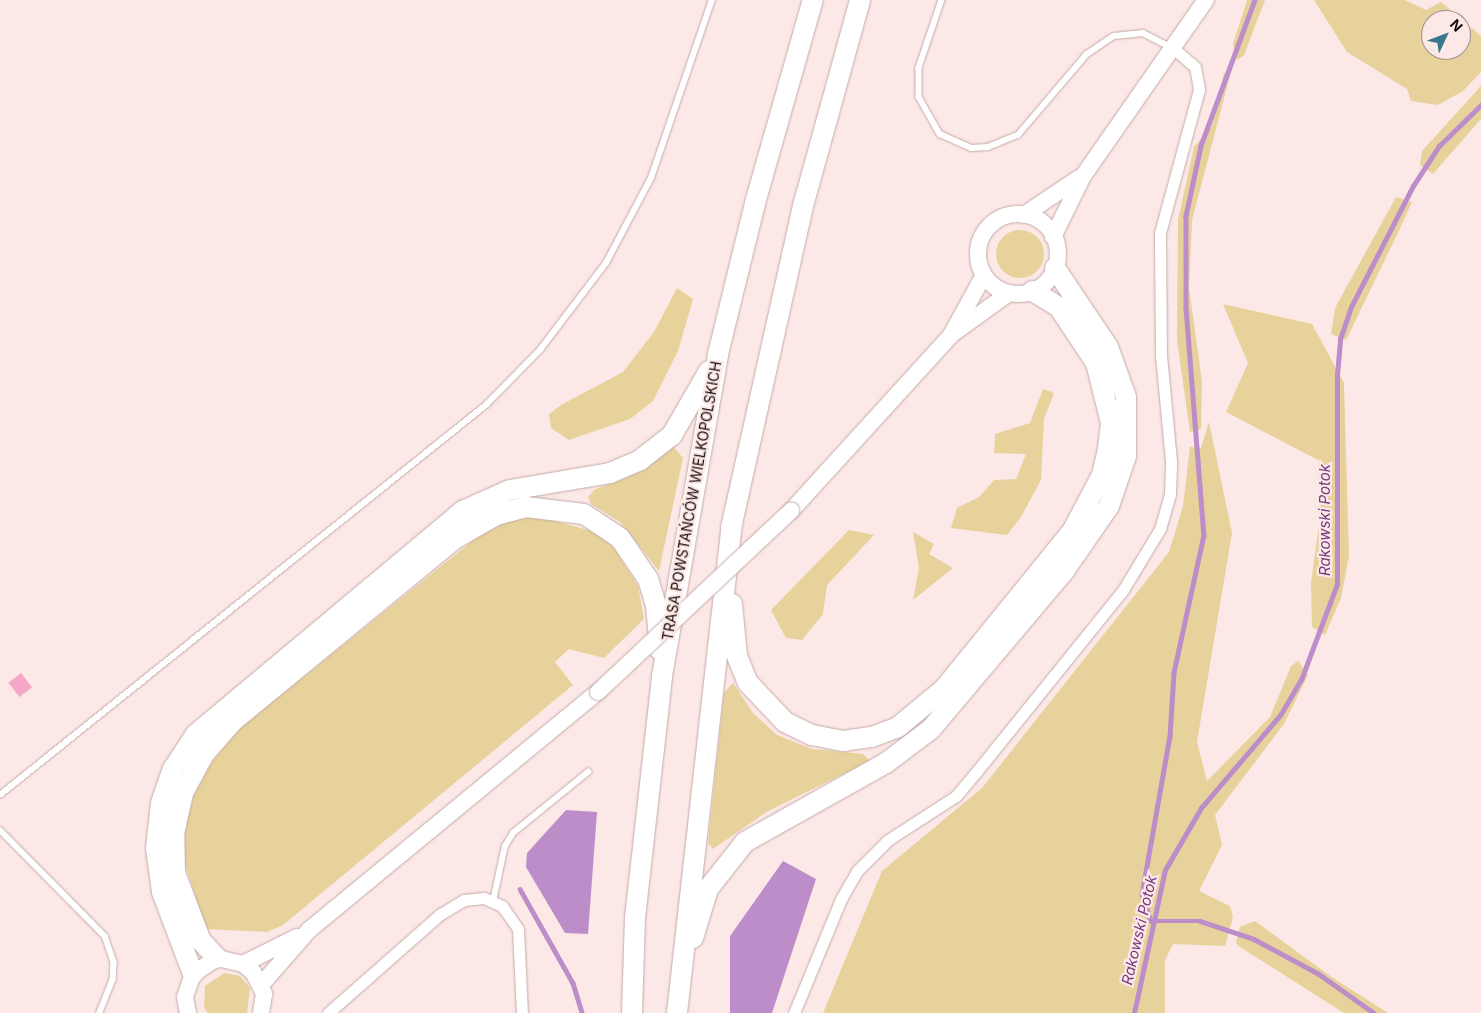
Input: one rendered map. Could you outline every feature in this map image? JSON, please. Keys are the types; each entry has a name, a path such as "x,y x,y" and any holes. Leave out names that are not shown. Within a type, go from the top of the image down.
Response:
{"highway":[{"name":"TRASA POWSTAŃCÓW WIELKOPOLSKICH","path":"632,1013 635,918 662,676 718,354 755,203 813,0"},
{"path":"677,1009 731,528 803,206 860,0"},
{"path":"677,1009 697,919 708,890 727,862 769,826 886,762 931,729 1064,571 1109,506 1126,456 1126,397 1108,347 1055,268"},
{"path":"731,528 737,656 748,683 765,705 785,722 812,735 843,741 898,728 923,710 1073,530 1102,475 1111,423 1096,363 1059,307 1032,291"},
{"path":"193,974 162,892 156,848 161,803 174,769 196,734 463,511 510,490 610,473 640,460 672,435 691,408 718,354"},
{"path":"217,958 201,941 175,873 174,834 184,793 204,754 233,721 456,538 496,515 526,507 559,508 602,525 620,538 648,580 656,605 662,676"}],"main road":[{"path":"261,984 309,930 598,692 791,511 951,334 1008,293 1032,291 1055,268 1054,237 1083,176 1174,49 1206,0"},
{"path":"1008,293 984,275 979,263 981,238 999,219 1024,215 1083,176"},
{"path":"1024,215 1046,226 1054,237"},
{"path":"951,334 984,275"},
{"path":"244,964 309,930"},
{"path":"186,1012 185,997 193,974 217,958 244,964 261,984 261,1013"}],"street":[{"path":"794,1013 857,872 888,840 956,796 1124,590 1160,529 1170,494 1171,461 1160,356 1160,233 1199,89 1195,67 1174,49"},
{"path":"328,1013 438,915 464,900 493,901 509,914 518,930 522,1013"}],"lane":[{"path":"0,795 486,405 540,350 606,263 651,178 712,0"},
{"path":"942,0 919,68 919,97 940,134 971,148 988,147 1018,135 1087,54 1114,36 1143,33 1174,49"},
{"path":"493,901 505,846 513,833 588,772"},
{"path":"0,830 105,936 114,962 113,980 100,1013"}],"shaded area":[{"path":"1247,0 1265,0 1244,55 1237,60 1233,44"},
{"path":"1314,0 1405,0 1426,10 1421,10 1421,60 1471,60 1471,28 1481,36 1481,72 1463,91 1438,105 1411,101 1407,89 1347,52"},
{"path":"1441,2 1450,10 1426,10"},
{"path":"1231,72 1192,220 1189,288 1202,381 1201,429 1190,432 1177,340 1178,220 1194,147 1212,126 1224,73"},
{"path":"1481,86 1481,119 1433,174 1420,165 1422,151"},
{"path":"1396,197 1412,202 1395,239 1346,340 1331,334 1335,308"},
{"path":"1015,230 1025,230 1034,234 1040,240 1043,245 1043,263 1034,274 1025,278 1015,278 1006,274 1000,268 996,259 996,249 1000,240 1006,234"},
{"path":"677,288 693,299 678,351 653,401 630,419 569,440 551,428 549,414 561,405 623,372 654,332"},
{"path":"1223,304 1312,324 1344,383 1349,556 1341,598 1325,635 1312,627 1311,583 1321,510 1318,460 1226,412 1248,363"},
{"path":"1043,389 1054,393 1044,419 1041,480 1021,517 1007,535 951,528 957,508 979,497 994,480 1016,479 1026,454 994,453 995,434 1030,423"},
{"path":"1209,422 1232,533 1197,742 1207,781 1270,717 1291,666 1298,661 1308,675 1284,724 1215,815 1222,845 1199,891 1230,906 1233,917 1225,946 1173,944 1165,960 1165,1013 823,1013 882,871 982,788 1169,552 1183,506 1190,447 1201,448"},
{"path":"673,446 683,458 659,571 620,522 591,504 588,497 594,490 646,469"},
{"path":"540,517 595,532 614,548 638,586 644,619 604,658 569,649 555,662 573,685 283,925 267,932 206,929 183,858 184,831 194,794 211,763 240,728 476,538 510,520"},
{"path":"849,530 874,535 827,585 823,614 802,640 786,638 771,610"},
{"path":"913,532 934,544 929,554 953,568 913,600 919,568"},
{"path":"733,683 753,713 777,735 812,749 863,754 870,761 768,811 713,849 708,843 724,693"},
{"path":"566,810 597,812 588,934 565,933 526,867 527,853"},
{"path":"783,861 816,879 772,1013 730,1013 730,936"},
{"path":"1255,921 1333,978 1388,1013 1344,1013 1240,947 1236,943 1240,927"},
{"path":"224,973 240,976 250,988 247,1013 208,1013 204,1008 205,986"}],"building":[{"path":"21,673 32,687 19,697 8,683"}],"waterway":[{"path":"1255,0 1201,146 1186,216 1186,308 1204,535 1174,673 1170,736 1142,894 1151,921 1200,921 1254,939 1319,974 1374,1013"},
{"name":"Rakowski Potok","path":"1134,1013 1165,870 1201,808 1281,714 1301,680 1337,584 1337,375 1340,339 1351,307 1413,186 1439,146 1481,105"},
{"path":"520,889 573,983 582,1013"}]}
